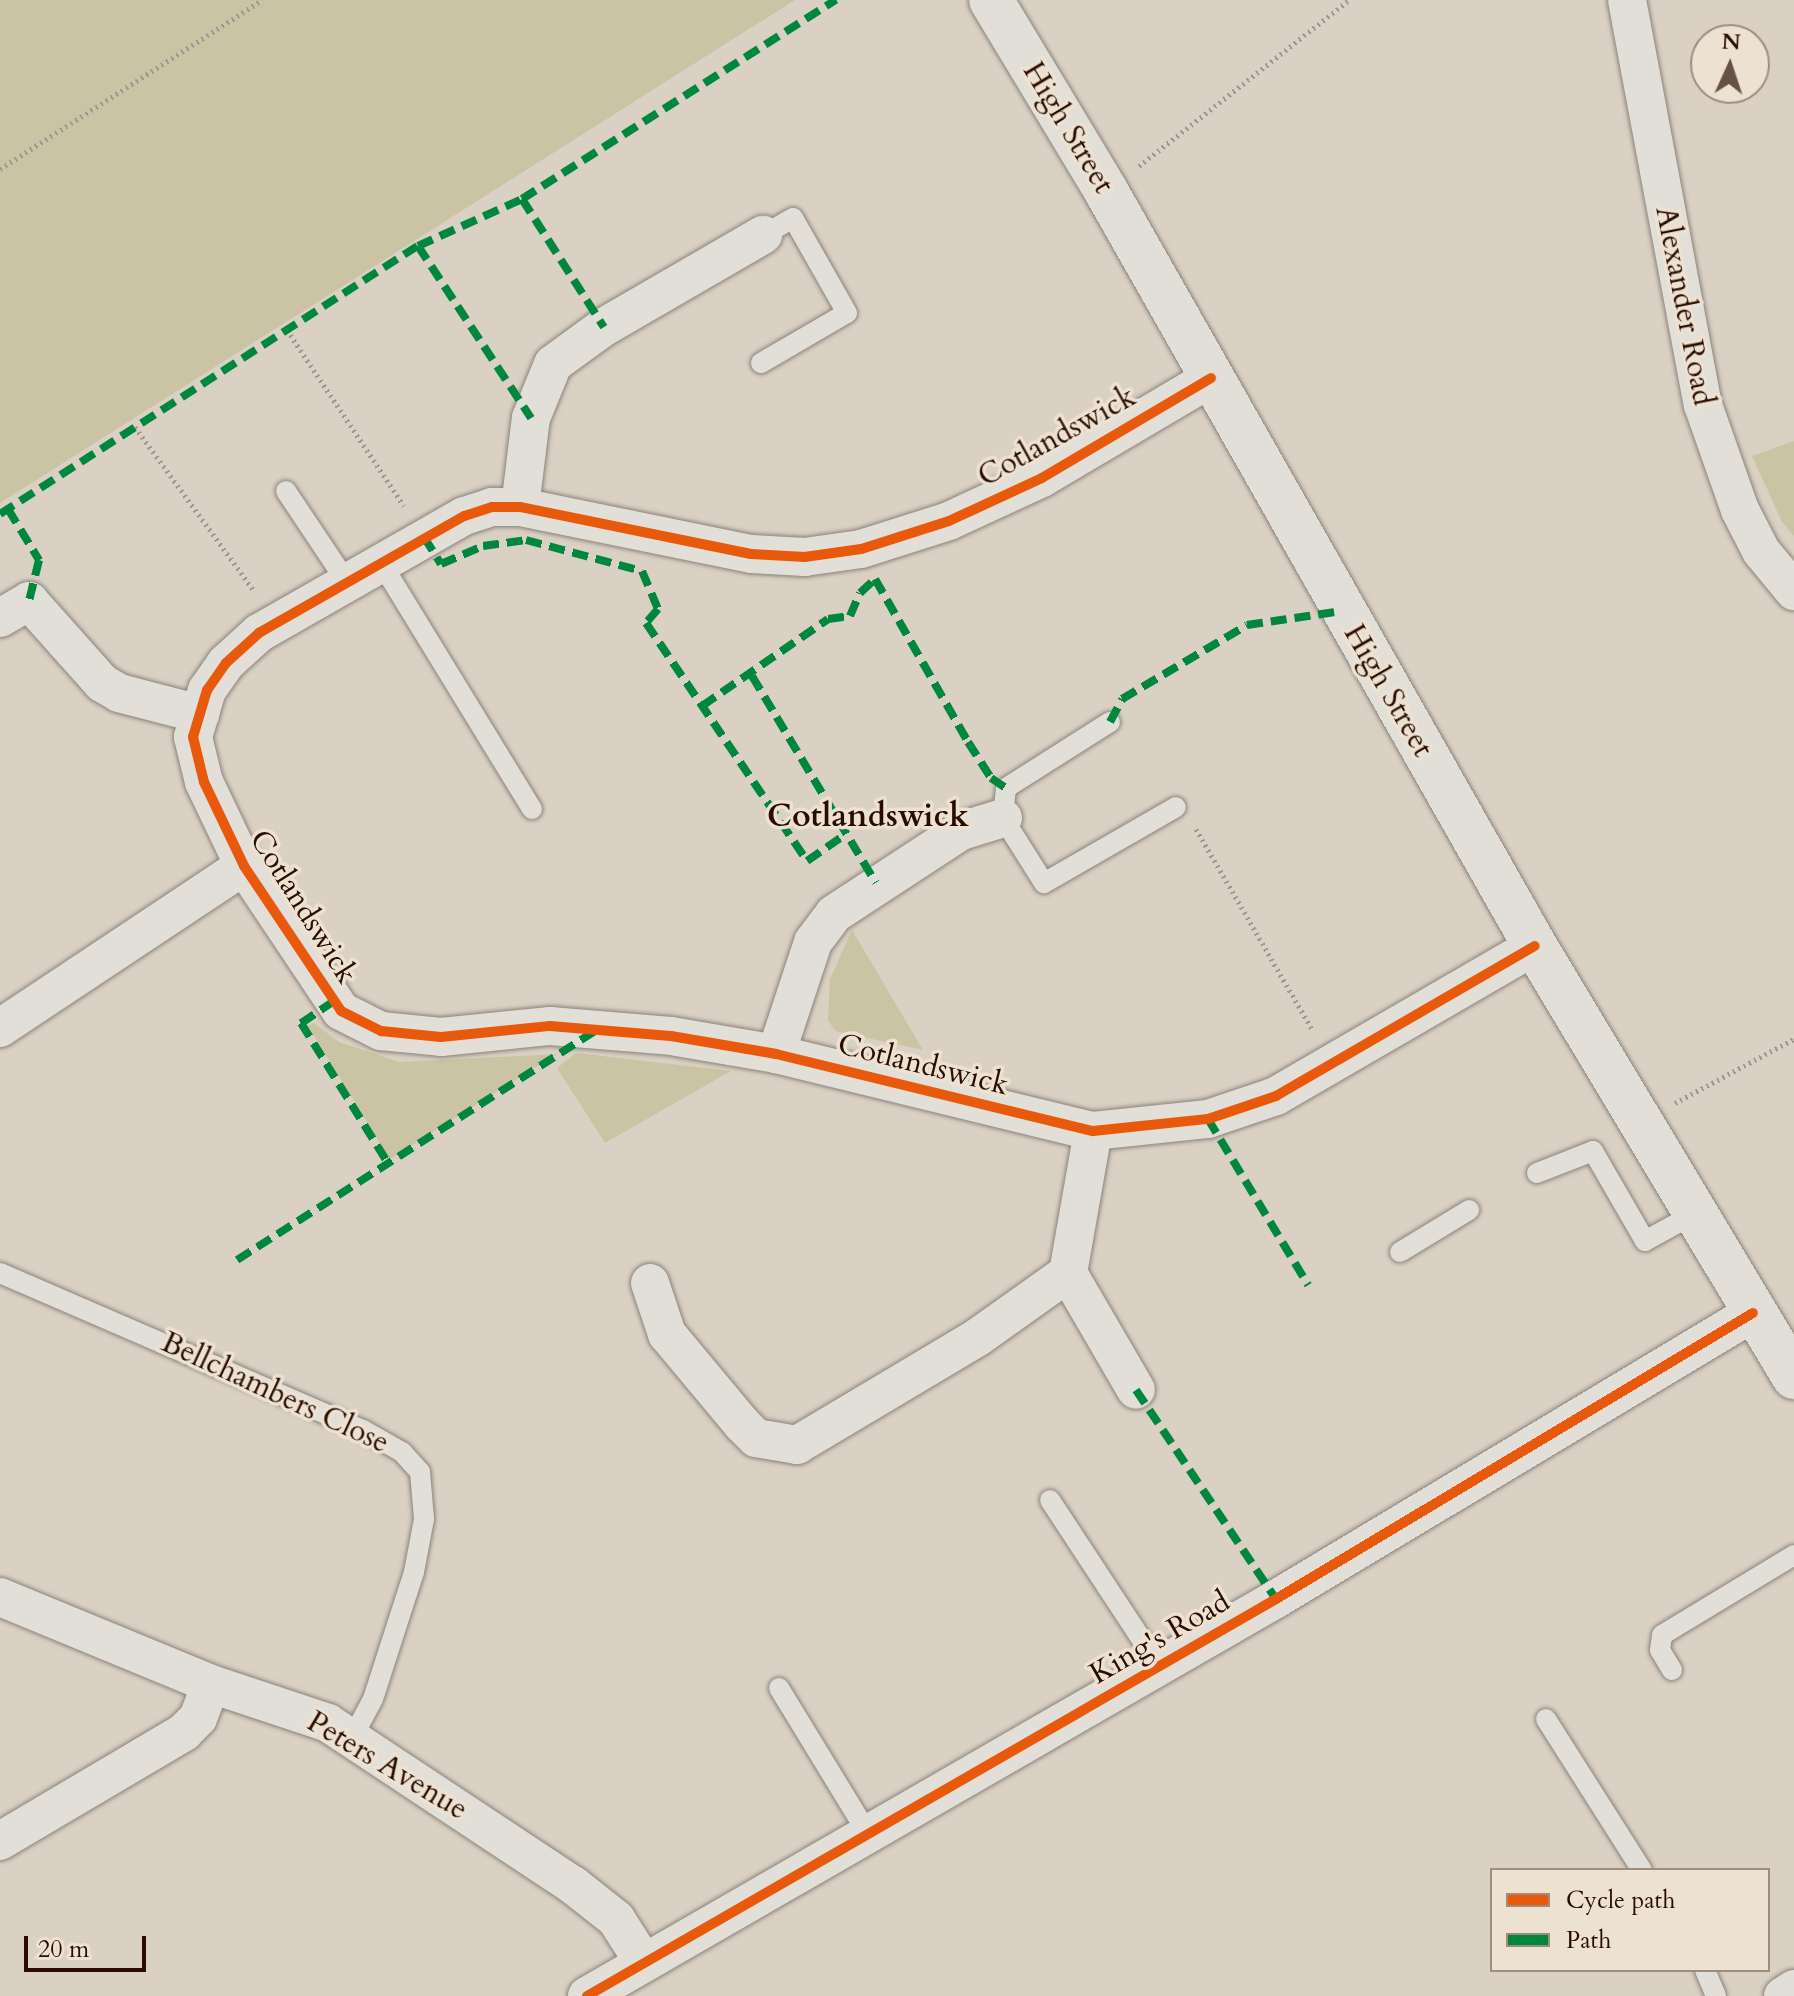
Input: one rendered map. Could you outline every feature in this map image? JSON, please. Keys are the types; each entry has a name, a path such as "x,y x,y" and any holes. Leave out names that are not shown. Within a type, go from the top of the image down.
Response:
{"street":[{"name":"High Street","path":"991,0 1106,191 1535,946 1794,1377"},
{"name":"Alexander Road","path":"1627,0 1703,405 1740,510 1761,551 1794,591"},
{"path":"520,507 531,418 553,364 604,327 763,235"},
{"name":"Cotlandswick","path":"1211,378 1042,478 949,521 861,549 805,557 751,554 520,507 492,507 424,537 380,561 277,622 226,663 207,690 193,737 195,760 244,866 341,1011 381,1031 441,1037 550,1026 599,1028 776,1054 1093,1131 1208,1119 1276,1096 1535,946"},
{"path":"0,618 29,601 102,683 119,693 200,714"},
{"path":"776,1054 813,942 834,914 961,831 1003,818"},
{"name":"Cotlandswick","path":"0,1028 244,866"},
{"path":"1093,1131 1068,1273 1136,1390"},
{"path":"650,1283 667,1334 742,1424 756,1438 797,1445 965,1345 1068,1273"},
{"name":"King's Road","path":"587,1996 1159,1666 1753,1313"},
{"name":"Peters Avenue","path":"0,1597 211,1684 328,1723 573,1885 616,1919 644,1963"},
{"path":"0,1841 184,1732 198,1718 211,1684"},
{"path":"1783,1996 1794,1989"}],"lane":[{"path":"761,363 847,313 793,218 763,235"},
{"path":"286,491 346,581"},
{"path":"380,561 532,809"},
{"path":"1110,722 1006,788 1003,818 1044,883 1176,807"},
{"path":"1537,1173 1593,1151 1645,1241 1696,1213"},
{"path":"1400,1252 1469,1210"},
{"name":"Bellchambers Close","path":"0,1273 363,1430 402,1452 420,1472 424,1519 414,1572 373,1699 352,1738"},
{"path":"1050,1500 1159,1666"},
{"path":"1672,1670 1660,1650 1662,1635 1794,1555"},
{"path":"779,1688 868,1834"},
{"path":"1546,1719 1641,1868"},
{"path":"1706,1972 1716,1996"}],"path":[{"path":"0,169 262,0"},
{"path":"1106,191 1349,0"},
{"path":"287,330 424,537"},
{"path":"135,427 277,622"},
{"path":"1176,807 1194,826 1333,1063"},
{"path":"1639,1122 1794,1039"}],"shaded area":[{"path":"0,0 795,0 0,503"},
{"path":"1794,441 1794,536 1782,522 1752,456"},
{"path":"852,930 923,1050 835,1031 828,1020 830,979"},
{"path":"314,1023 339,1042 399,1062 557,1054 390,1159 308,1026"},
{"path":"576,1053 731,1071 605,1143 557,1068"}],"marked path":[{"path":"0,514 418,246 522,199 836,0"},
{"path":"522,199 604,327"},
{"path":"418,246 531,418"},
{"path":"8,509 39,560 29,601"},
{"path":"424,537 441,564 483,546 526,540 642,571 658,609 646,623 807,861 846,834"},
{"path":"702,706 828,619 850,616 860,593 875,579 968,742 991,778 1006,788"},
{"path":"1110,722 1122,699 1247,625 1342,611"},
{"path":"752,676 876,883"},
{"path":"334,1001 301,1023 389,1165"},
{"path":"237,1260 596,1030"},
{"path":"1208,1119 1308,1285"},
{"path":"1136,1390 1276,1599"}],"cycle path":[{"path":"1211,378 1042,478 949,521 861,549 805,557 751,554 520,507 492,507 464,516 259,633 226,663 207,690 193,737 204,782 244,866 341,1011 381,1031 441,1037 550,1026 671,1036 776,1054 1093,1131 1208,1119 1276,1096 1535,946"},
{"path":"587,1996 1276,1599 1753,1313"}],"district":[{"name":"Cotlandswick","path":"868,816"}]}
